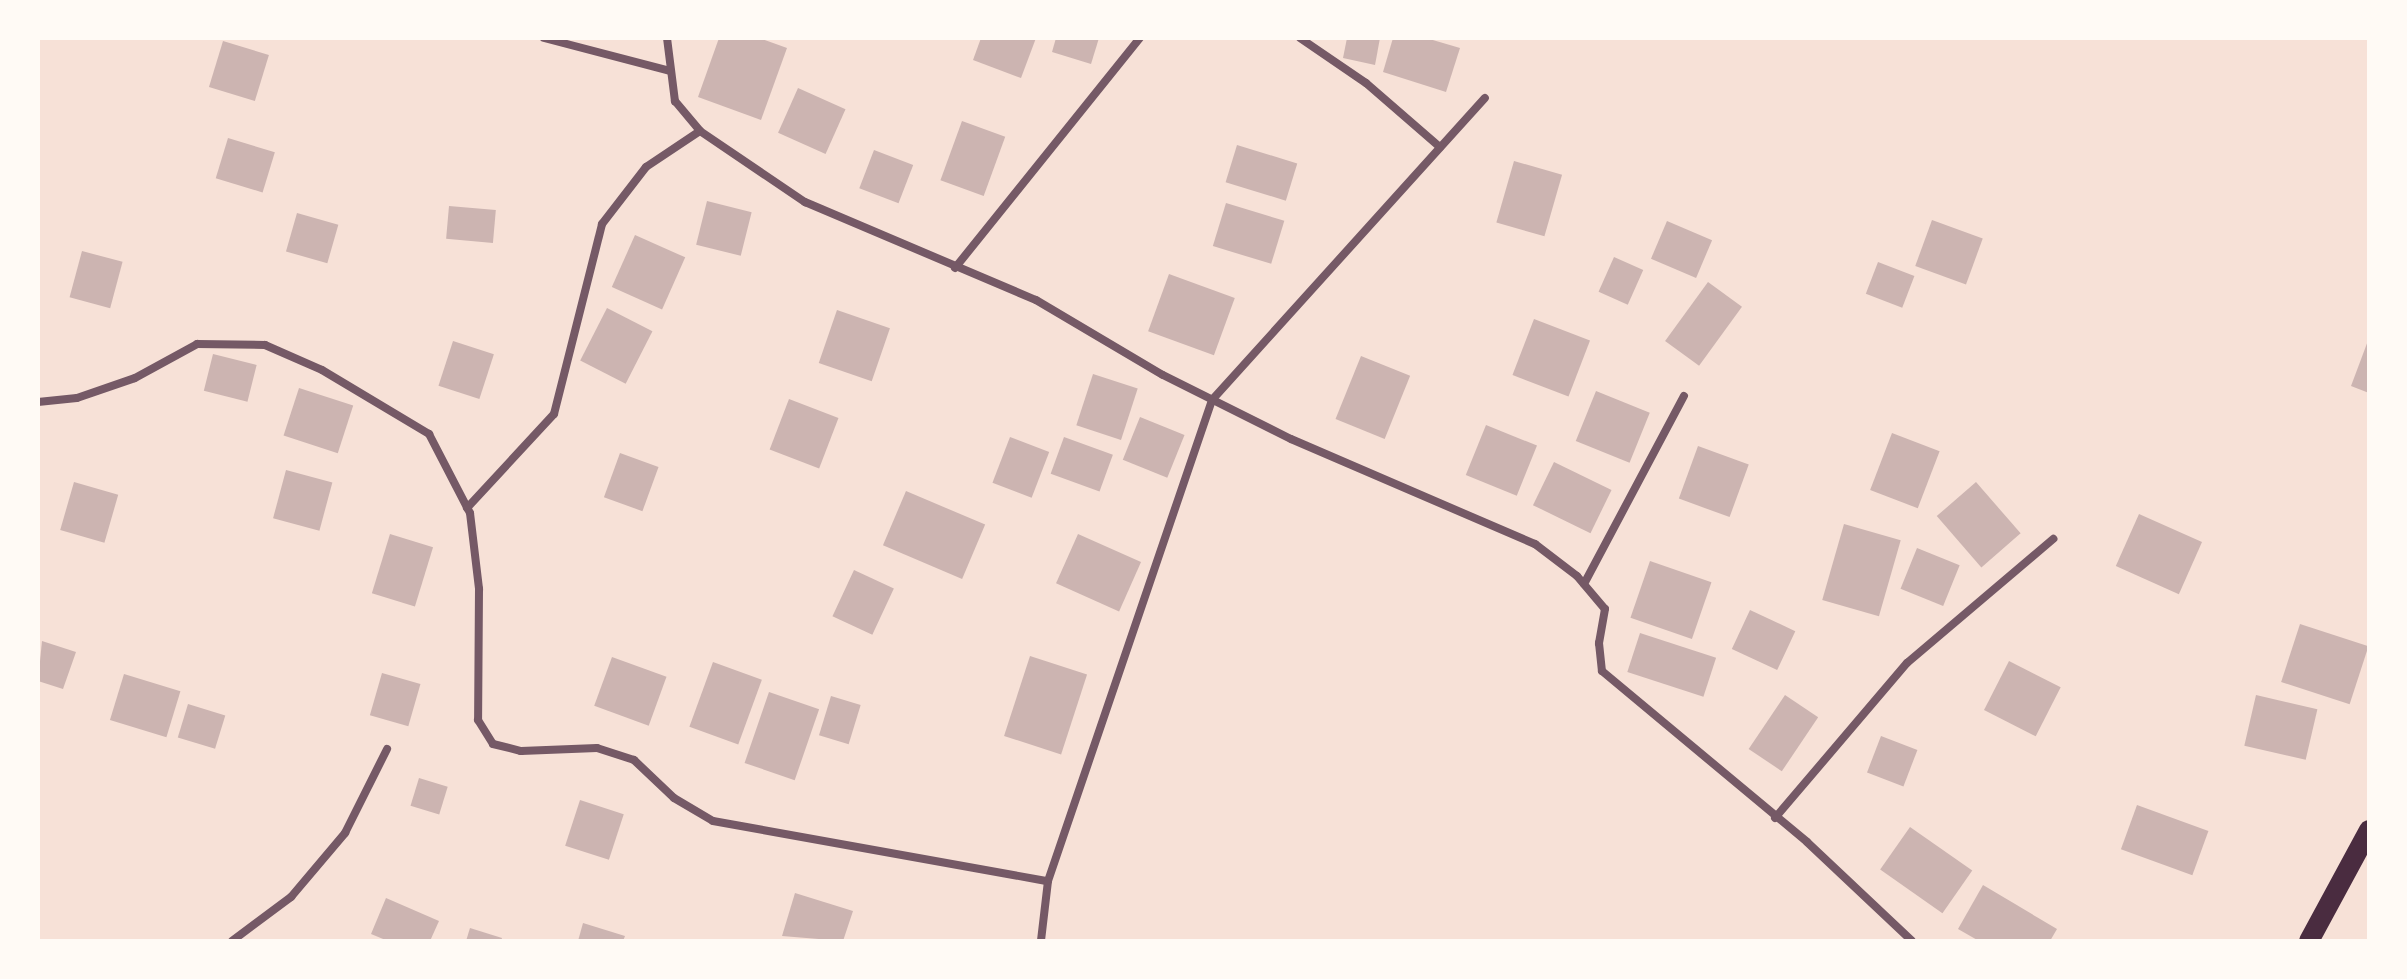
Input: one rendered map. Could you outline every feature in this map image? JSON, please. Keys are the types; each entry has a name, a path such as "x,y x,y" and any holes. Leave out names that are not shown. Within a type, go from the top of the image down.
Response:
{"main road":[{"path":"2309,941 2369,830"}],"street":[{"path":"544,38 671,71"},
{"path":"667,38 675,101 700,131 805,202 1036,300 1212,400 1535,544 1584,584 1605,609 1599,643 1602,671 1775,818 1912,941"},
{"path":"955,268 1140,38"},
{"path":"1300,38 1366,83 1440,147"},
{"path":"1041,941 1048,881 1212,400 1485,98"},
{"path":"467,508 554,414 602,224 646,167 700,131"},
{"path":"38,402 77,398 135,378 197,344 265,345 322,370 429,434 467,508 479,589 478,720 493,744 521,751 597,748 634,760 674,798 713,821 1048,881"},
{"path":"1584,584 1684,396"},
{"path":"1775,818 1907,663 2053,539"},
{"path":"232,941 291,897 345,833 387,749"}],"building":[{"path":"719,38 759,38 787,48 761,120 698,97"},
{"path":"981,38 1036,38 1021,78 973,60"},
{"path":"1056,38 1099,38 1091,64 1052,52"},
{"path":"1347,38 1380,38 1375,65 1343,58"},
{"path":"1393,38 1426,38 1460,48 1446,92 1383,72"},
{"path":"223,41 269,55 255,101 209,87"},
{"path":"798,88 846,109 826,154 778,133"},
{"path":"962,121 1005,137 984,196 940,180"},
{"path":"228,138 275,152 263,192 216,178"},
{"path":"1237,145 1297,163 1286,201 1226,182"},
{"path":"874,150 913,165 899,203 859,188"},
{"path":"1514,161 1562,175 1544,236 1496,223"},
{"path":"707,201 752,212 741,256 696,245"},
{"path":"1226,203 1284,221 1271,264 1213,246"},
{"path":"449,206 496,210 493,243 446,239"},
{"path":"297,213 338,225 327,263 286,251"},
{"path":"1932,220 1983,238 1966,285 1915,266"},
{"path":"1667,221 1712,240 1696,278 1651,259"},
{"path":"635,235 685,257 662,309 612,287"},
{"path":"82,251 123,262 110,308 70,297"},
{"path":"1614,257 1643,270 1628,305 1599,292"},
{"path":"1878,262 1914,276 1902,308 1866,294"},
{"path":"1169,274 1235,298 1214,355 1148,331"},
{"path":"1708,282 1742,307 1699,366 1665,341"},
{"path":"607,308 652,331 626,384 580,361"},
{"path":"837,310 890,328 872,381 819,363"},
{"path":"1534,319 1590,341 1569,397 1512,375"},
{"path":"2369,338 2369,393 2351,386"},
{"path":"453,341 494,354 479,399 438,386"},
{"path":"213,354 257,365 247,402 204,391"},
{"path":"1361,356 1410,376 1385,439 1336,419"},
{"path":"1093,374 1138,389 1121,440 1076,425"},
{"path":"299,388 353,406 338,453 284,436"},
{"path":"1596,391 1650,413 1630,463 1576,441"},
{"path":"789,399 838,418 819,468 770,449"},
{"path":"1140,417 1185,435 1167,478 1123,460"},
{"path":"1486,425 1537,446 1517,496 1466,475"},
{"path":"1892,433 1940,451 1918,508 1870,490"},
{"path":"1010,437 1049,452 1032,498 992,483"},
{"path":"1064,437 1113,455 1100,491 1051,474"},
{"path":"1698,446 1749,464 1730,517 1679,499"},
{"path":"620,453 659,467 642,511 604,497"},
{"path":"1554,462 1612,490 1590,533 1533,505"},
{"path":"286,470 332,482 319,531 273,518"},
{"path":"74,482 118,495 104,543 60,530"},
{"path":"1976,482 2021,533 1981,567 1937,516"},
{"path":"906,491 985,525 962,579 883,545"},
{"path":"2139,514 2202,542 2179,594 2116,566"},
{"path":"1844,524 1901,540 1879,616 1822,600"},
{"path":"390,534 433,547 415,606 372,593"},
{"path":"1078,534 1141,562 1119,611 1056,583"},
{"path":"1917,548 1960,565 1943,606 1901,589"},
{"path":"1650,561 1711,582 1692,639 1630,618"},
{"path":"854,570 894,589 872,635 832,616"},
{"path":"1750,610 1795,631 1777,670 1732,649"},
{"path":"2300,624 2368,646 2350,704 2281,682"},
{"path":"1640,633 1716,658 1703,697 1627,672"},
{"path":"42,641 76,652 63,689 38,681"},
{"path":"1030,656 1087,675 1061,754 1004,736"},
{"path":"612,657 667,677 649,726 594,706"},
{"path":"2009,661 2061,687 2036,736 1984,710"},
{"path":"713,662 762,680 738,745 689,727"},
{"path":"382,673 420,684 408,726 370,715"},
{"path":"124,674 180,691 166,737 110,720"},
{"path":"769,692 819,709 795,780 745,763"},
{"path":"1785,695 1818,717 1782,771 1749,749"},
{"path":"2256,695 2317,709 2306,760 2244,746"},
{"path":"831,696 861,705 849,744 819,735"},
{"path":"188,704 225,715 215,749 178,737"},
{"path":"1881,736 1917,750 1903,786 1867,772"},
{"path":"419,778 448,787 439,815 411,806"},
{"path":"580,800 624,814 609,860 565,846"},
{"path":"2137,805 2208,831 2192,875 2121,849"},
{"path":"1910,827 1972,871 1942,913 1880,870"},
{"path":"1983,885 2057,929 2050,941 1979,941 1958,929"},
{"path":"795,893 853,911 843,941 782,936"},
{"path":"386,898 439,921 430,941 388,941 371,934"},
{"path":"583,923 625,936 623,941 578,941"},
{"path":"470,928 502,938 501,941 466,941"}]}
